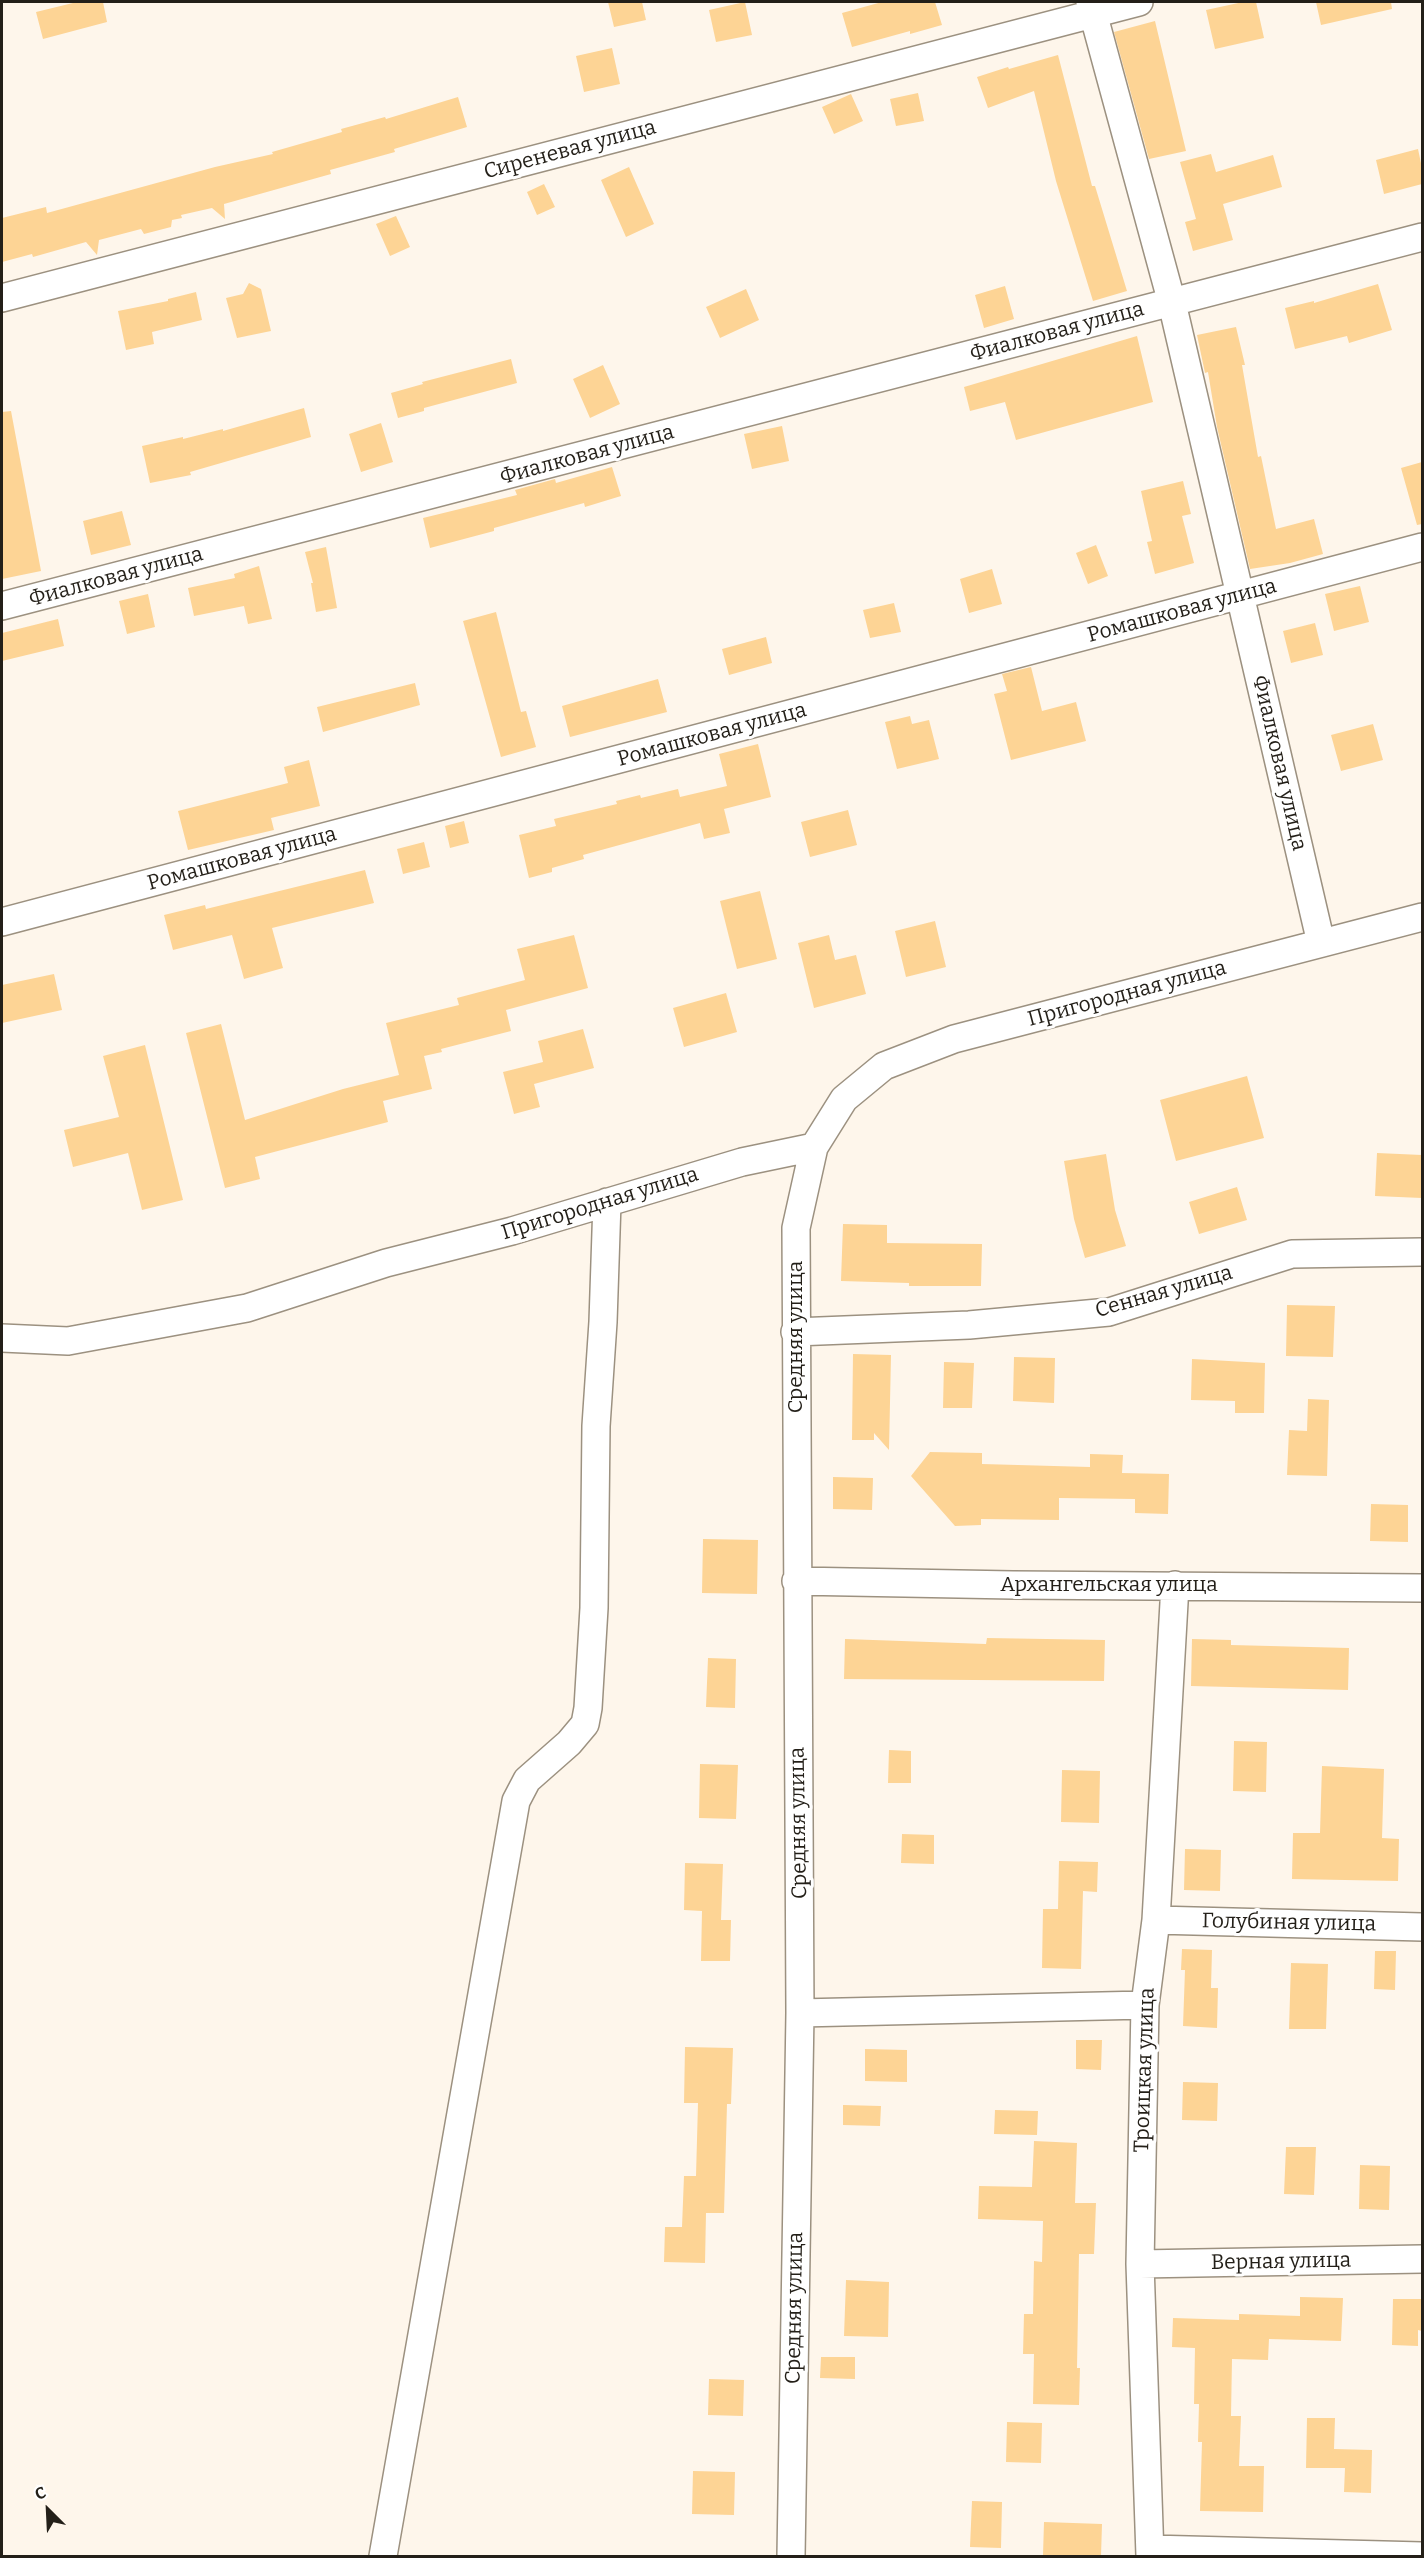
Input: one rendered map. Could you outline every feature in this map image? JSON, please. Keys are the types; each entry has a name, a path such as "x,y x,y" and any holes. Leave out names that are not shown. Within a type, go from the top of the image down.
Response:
{"street":[{"name":"Сиреневая улица","path":"2,298 1092,8 1139,2"},
{"name":"Фиалковая улица","path":"1092,8 1172,303 1321,943"},
{"name":"Фиалковая улица","path":"2,606 1422,237"},
{"name":"Ромашковая улица","path":"2,922 1422,547"},
{"name":"Пригородная улица","path":"844,1099 884,1066 954,1039 1422,917"},
{"name":"Средняя улица","path":"791,2556 800,2013 796,1228 814,1147 844,1099"},
{"name":"Пригородная улица","path":"2,1338 68,1341 247,1308 386,1263 512,1231 742,1162 814,1147"},
{"path":"383,2556 516,1801 527,1780 569,1743 585,1724 588,1708 594,1608 596,1426 603,1322 607,1202"},
{"name":"Сенная улица","path":"795,1332 969,1325 1109,1312 1292,1254 1422,1252"},
{"name":"Архангельская улица","path":"796,1581 1422,1588"},
{"name":"Троицкая улица","path":"1150,2553 1140,2264 1145,2005 1156,1920 1175,1585"},
{"name":"Голубиная улица","path":"1156,1920 1422,1927"},
{"path":"800,2013 1145,2005"},
{"name":"Верная улица","path":"1140,2264 1422,2259"},
{"path":"1150,2553 1422,2556"}],"building":[{"path":"77,2 103,2 107,22 43,39 36,12"},
{"path":"608,2 642,2 646,20 614,27"},
{"path":"745,2 752,35 716,42 709,10"},
{"path":"882,2 935,2 942,25 852,47 842,13"},
{"path":"1243,2 1256,2 1264,38 1215,49 1206,10"},
{"path":"1316,2 1391,2 1392,9 1321,25"},
{"path":"1155,21 1186,151 1149,159 1114,32"},
{"path":"612,48 620,84 584,92 576,56"},
{"path":"1058,55 1092,186 1095,186 1127,291 1093,301 1056,181 1034,91 988,108 977,77"},
{"path":"918,93 924,121 896,126 890,99"},
{"path":"851,94 863,121 834,134 822,107"},
{"path":"458,97 467,127 394,149 395,152 330,170 331,174 224,204 225,219 212,208 181,215 182,218 172,220 171,227 144,234 141,229 99,240 97,255 86,242 33,257 32,254 2,262 2,218 46,207 47,213 215,167 273,154 272,152 342,132 341,129 385,117 386,119"},
{"path":"1418,149 1422,168 1422,184 1384,194 1376,160"},
{"path":"1211,154 1216,172 1273,155 1282,187 1223,204 1233,240 1193,251 1185,222 1196,219 1180,162"},
{"path":"629,167 654,224 626,237 601,180"},
{"path":"544,184 555,207 537,215 527,192"},
{"path":"396,216 410,247 390,256 376,224"},
{"path":"249,283 261,289 271,331 237,338 226,298 243,294"},
{"path":"1378,284 1392,330 1349,343 1347,336 1295,349 1285,308 1314,301 1314,303"},
{"path":"1005,286 1014,319 984,328 975,295"},
{"path":"746,289 759,320 720,338 706,307"},
{"path":"196,292 202,320 152,332 154,344 126,350 118,311 168,301 168,299"},
{"path":"1236,327 1245,365 1242,365 1258,457 1261,456 1276,529 1314,519 1323,554 1290,563 1250,569 1217,427 1208,372 1205,373 1197,335"},
{"path":"1137,336 1153,402 1016,440 1005,402 970,411 964,387"},
{"path":"511,359 517,383 424,408 424,411 398,418 391,393 423,384 422,382"},
{"path":"603,365 620,404 590,418 573,379"},
{"path":"304,408 311,437 190,472 191,475 150,483 142,446 223,429 223,431"},
{"path":"11,411 41,571 2,579 2,412"},
{"path":"381,423 393,462 361,472 349,434"},
{"path":"782,426 789,461 752,469 744,434"},
{"path":"1422,462 1422,524 1417,525 1401,468"},
{"path":"612,467 621,496 585,507 584,503 430,548 423,518 517,495 515,490 555,479 556,483"},
{"path":"1183,481 1191,514 1182,516 1194,563 1155,574 1147,542 1152,541 1141,491"},
{"path":"122,511 131,545 91,555 83,521"},
{"path":"1096,545 1108,576 1088,584 1076,553"},
{"path":"326,547 337,608 316,612 311,583 313,583 305,552"},
{"path":"259,566 272,619 248,624 244,606 194,616 188,588 235,578 234,574"},
{"path":"992,569 1002,604 969,613 960,579"},
{"path":"1360,586 1369,622 1334,631 1325,594"},
{"path":"148,594 155,627 127,634 119,601"},
{"path":"894,603 901,632 870,638 863,610"},
{"path":"496,612 521,712 526,711 536,747 501,757 463,621"},
{"path":"58,619 64,646 2,661 2,633"},
{"path":"1315,623 1323,655 1291,663 1283,631"},
{"path":"766,637 772,663 729,675 722,649"},
{"path":"1031,667 1042,711 1076,702 1086,741 1011,760 994,694 1007,691 1002,674"},
{"path":"658,679 667,712 570,737 562,706"},
{"path":"415,683 420,705 323,732 317,707"},
{"path":"910,716 912,724 929,720 939,759 897,769 885,722"},
{"path":"1373,724 1383,760 1341,771 1331,735"},
{"path":"758,744 771,797 724,809 730,833 704,839 700,823 583,855 584,859 552,868 552,872 529,878 519,835 556,826 554,819 617,804 616,801 640,795 641,798 678,789 680,797 727,786 719,754"},
{"path":"309,760 320,806 271,818 274,830 188,850 178,811 288,783 284,767"},
{"path":"848,810 857,845 810,857 801,822"},
{"path":"464,821 469,843 450,848 445,826"},
{"path":"424,842 430,867 403,874 397,849"},
{"path":"365,870 374,903 272,928 283,968 244,979 232,935 173,950 164,915 205,905 206,909"},
{"path":"760,891 777,959 737,969 720,901"},
{"path":"935,921 946,967 906,977 895,931"},
{"path":"574,935 588,988 506,1010 511,1031 441,1049 442,1052 424,1056 432,1089 383,1101 388,1122 255,1157 260,1179 225,1188 186,1033 221,1024 245,1120 343,1089 399,1075 386,1023 459,1005 457,998 525,980 517,949"},
{"path":"829,935 835,960 856,955 866,994 814,1008 798,943"},
{"path":"54,974 62,1010 2,1023 2,985"},
{"path":"726,993 737,1032 684,1047 673,1008"},
{"path":"583,1029 594,1068 534,1084 540,1107 514,1114 503,1072 543,1062 538,1041"},
{"path":"145,1045 183,1200 142,1210 128,1153 73,1167 64,1130 119,1117 103,1056"},
{"path":"1247,1076 1264,1138 1176,1161 1160,1100"},
{"path":"1377,1153 1422,1155 1422,1198 1375,1196"},
{"path":"1106,1154 1115,1210 1126,1246 1085,1258 1074,1219 1064,1161"},
{"path":"1237,1187 1247,1220 1199,1234 1189,1202"},
{"path":"843,1224 887,1225 887,1243 982,1244 981,1286 909,1286 909,1283 841,1281"},
{"path":"1287,1305 1335,1306 1333,1357 1286,1356"},
{"path":"853,1354 891,1355 889,1450 874,1433 874,1440 852,1440"},
{"path":"1014,1357 1055,1358 1054,1403 1013,1401"},
{"path":"1192,1359 1265,1363 1264,1413 1235,1413 1235,1401 1191,1400"},
{"path":"944,1362 974,1363 972,1408 943,1408"},
{"path":"1308,1399 1329,1400 1327,1476 1287,1475 1289,1430 1307,1431"},
{"path":"930,1452 982,1453 982,1464 1090,1467 1090,1454 1123,1455 1122,1473 1169,1474 1168,1514 1135,1513 1135,1499 1059,1498 1059,1520 981,1519 981,1525 955,1526 911,1476"},
{"path":"833,1477 873,1478 872,1510 833,1509"},
{"path":"1371,1504 1408,1505 1408,1542 1370,1541"},
{"path":"703,1539 758,1540 757,1594 702,1593"},
{"path":"987,1638 1105,1640 1104,1681 844,1679 845,1639 986,1644"},
{"path":"1192,1639 1231,1640 1231,1645 1349,1648 1348,1690 1191,1686"},
{"path":"708,1658 736,1659 735,1708 706,1707"},
{"path":"1234,1741 1267,1742 1266,1792 1233,1791"},
{"path":"889,1750 911,1751 911,1783 888,1783"},
{"path":"700,1764 738,1765 736,1819 699,1818"},
{"path":"1322,1766 1384,1769 1382,1838 1399,1839 1398,1881 1292,1879 1293,1833 1320,1833"},
{"path":"1062,1770 1100,1771 1099,1823 1061,1822"},
{"path":"902,1834 934,1835 934,1864 901,1863"},
{"path":"1185,1849 1221,1850 1220,1891 1184,1890"},
{"path":"1059,1861 1098,1862 1097,1892 1083,1891 1081,1969 1042,1968 1043,1909 1058,1909"},
{"path":"685,1863 723,1864 721,1920 731,1920 730,1961 701,1961 702,1911 684,1910"},
{"path":"1182,1949 1212,1950 1211,1988 1218,1988 1217,2028 1183,2026 1185,1970 1181,1970"},
{"path":"1375,1951 1396,1951 1395,1990 1374,1989"},
{"path":"1291,1963 1328,1964 1326,2029 1289,2029"},
{"path":"1076,2040 1102,2040 1101,2070 1076,2069"},
{"path":"685,2047 733,2048 731,2104 727,2104 724,2213 706,2213 705,2263 664,2262 665,2227 682,2227 684,2176 696,2176 698,2103 684,2103"},
{"path":"865,2049 907,2050 907,2082 865,2081"},
{"path":"1183,2082 1218,2083 1217,2121 1182,2120"},
{"path":"843,2105 881,2106 880,2126 843,2125"},
{"path":"995,2110 1038,2111 1037,2135 994,2134"},
{"path":"1034,2141 1077,2143 1075,2203 1096,2203 1094,2254 1079,2254 1077,2368 1080,2368 1079,2405 1033,2404 1034,2354 1023,2354 1024,2314 1033,2314 1034,2261 1042,2262 1043,2221 978,2219 979,2186 1032,2187"},
{"path":"1286,2147 1316,2147 1314,2195 1284,2194"},
{"path":"1360,2165 1390,2166 1389,2210 1359,2209"},
{"path":"846,2280 889,2282 888,2337 844,2336"},
{"path":"1300,2297 1343,2298 1341,2341 1269,2339 1268,2360 1232,2359 1231,2416 1241,2416 1239,2466 1264,2466 1263,2512 1200,2511 1202,2442 1198,2442 1199,2404 1194,2404 1195,2348 1172,2347 1173,2318 1239,2320 1239,2314 1300,2316"},
{"path":"1393,2299 1422,2299 1422,2331 1418,2330 1418,2346 1392,2345"},
{"path":"821,2357 855,2357 855,2379 820,2378"},
{"path":"709,2379 744,2380 743,2416 708,2415"},
{"path":"1307,2418 1335,2418 1334,2449 1372,2450 1371,2493 1344,2492 1345,2468 1306,2468"},
{"path":"1007,2422 1042,2423 1041,2463 1006,2462"},
{"path":"693,2471 735,2472 734,2515 692,2514"},
{"path":"972,2501 1002,2502 1001,2548 970,2547"},
{"path":"1044,2522 1102,2524 1101,2556 1043,2555"}]}
